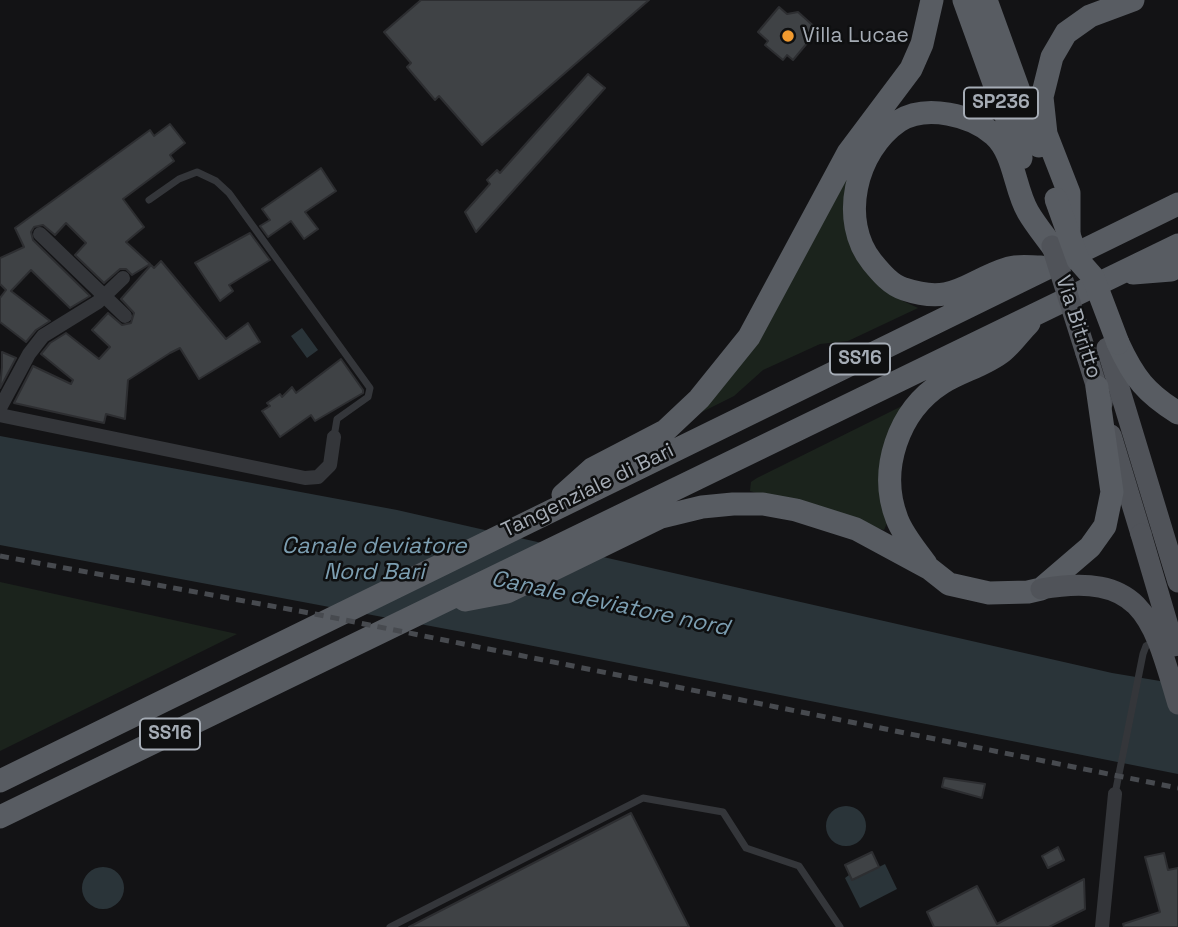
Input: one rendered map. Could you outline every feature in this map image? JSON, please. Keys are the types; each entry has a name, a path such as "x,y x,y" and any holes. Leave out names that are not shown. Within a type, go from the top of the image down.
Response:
{"highway":[{"path":"541,514 592,469 665,431 724,370 773,296 848,153 911,69 922,44 932,0"},
{"name":"Via Bitritto","path":"964,0 1048,203"},
{"name":"Via Bitritto","path":"986,0 1048,203 1057,250 1078,260 1093,278 1113,345 1151,396 1178,414"},
{"path":"1057,250 1069,192 1046,134 1042,97 1052,57 1066,33 1090,16 1133,0"},
{"path":"928,114 956,115 976,123 995,135 1007,153 1027,211 1057,250 1011,267 951,295 929,296 901,288 884,277 868,256 857,234 854,210 856,186 864,164 881,139 900,121 928,114"},
{"name":"Tangenziale di Bari","path":"0,781 541,514 1057,250 1178,204"},
{"name":"Tangenziale di Bari","path":"588,542 1178,245"},
{"path":"1119,274 1171,270 1178,266"},
{"path":"930,569 897,521 890,495 894,446 902,425 917,403 941,383 1002,352 1037,314"},
{"path":"588,542 661,517 702,507 763,504 824,517 856,529 930,569 949,584 989,593 1041,589 1090,547 1105,526 1112,492 1097,387"},
{"name":"SS16","path":"0,817 436,606 507,593 588,542"}],"main road":[{"name":"Via Bitritto","path":"1057,250 1178,659"},
{"name":"Via Bitritto","path":"1113,345 1178,582"},
{"path":"1041,589 1076,583 1101,586 1140,607 1154,627 1178,704"}],"street":[{"path":"40,233 125,316"},
{"path":"0,408 29,354 43,336 99,302 123,278"},
{"path":"0,415 305,478 318,477 330,465 334,437"},
{"path":"1102,927 1115,794"}],"lane":[{"path":"149,200 178,179 197,172 216,181 229,193 370,387 368,397 337,419 334,437"},
{"path":"1115,794 1146,646 1178,629"},
{"path":"390,927 643,798 723,812 746,848 799,866 840,927"}],"shaded area":[{"path":"846,177 849,178 846,194 901,300 918,308 848,341 820,344 763,370 734,396 700,413 754,348"},
{"path":"902,406 884,530 750,491 751,482 757,478"},
{"path":"0,582 237,634 0,751"}],"water":[{"path":"302,328 318,350 307,358 291,336"},
{"name":"Canale deviatore Nord Bari","path":"0,436 397,510 1112,673 1178,684 1178,774 473,634 0,545"},
{"path":"846,806 854,807 860,812 865,818 865,834 860,840 854,845 846,846 838,845 832,840 827,834 826,826 827,818 832,812 838,807"},
{"path":"885,864 897,889 860,908 845,878 849,875 853,880"},
{"path":"103,867 118,873 124,888 118,903 103,909 88,903 82,888 88,873"}],"building":[{"path":"421,0 649,0 482,145 439,96 435,100 407,67 411,63 384,32"},
{"name":"Villa Lucae","path":"779,7 787,14 798,12 818,30 793,60 787,55 783,60 765,45 768,41 758,32"},
{"path":"588,74 605,88 476,232 465,212 490,184 487,180 497,170 500,173"},
{"path":"170,124 185,143 170,155 174,161 123,199 144,227 126,242 150,264 132,275 126,269 120,269 104,283 75,255 86,243 66,223 55,235 43,225 34,227 31,232 33,240 90,296 70,308 31,270 11,291 50,321 36,330 26,342 0,322 0,298 6,290 0,284 0,258 24,247 15,228 150,130 154,136"},
{"path":"321,168 336,191 305,212 318,229 304,239 291,221 268,237 260,226 270,220 262,209"},
{"path":"250,233 270,260 229,285 233,291 220,301 195,263"},
{"path":"161,261 226,339 248,323 260,342 199,379 180,348 170,353 128,380 125,419 106,414 104,423 14,403 33,366 71,384 73,380 41,354 50,343 66,333 99,359 110,347 92,330 108,313 122,325 131,323 134,313 121,299 151,265 154,268"},
{"path":"2,352 16,358 0,388 2,367"},
{"path":"341,359 363,393 315,421 311,415 280,437 262,411 270,406 267,403 280,394 282,397 292,387 296,393"},
{"path":"944,778 985,784 982,798 942,787"},
{"path":"631,813 689,927 409,927"},
{"path":"1058,847 1064,860 1048,868 1042,856"},
{"path":"872,852 879,867 852,880 845,865"},
{"path":"1164,853 1168,870 1178,868 1178,927 1124,927 1123,924 1160,912 1145,857"},
{"path":"1084,879 1085,909 1049,927 934,927 927,912 977,886 997,924"}],"railway":[{"path":"0,556 315,614 1178,788"}],"place":[{"name":"Villa Lucae","path":"788,36"}],"water label":[{"name":"Canale deviatore nord","path":"610,604"}]}
